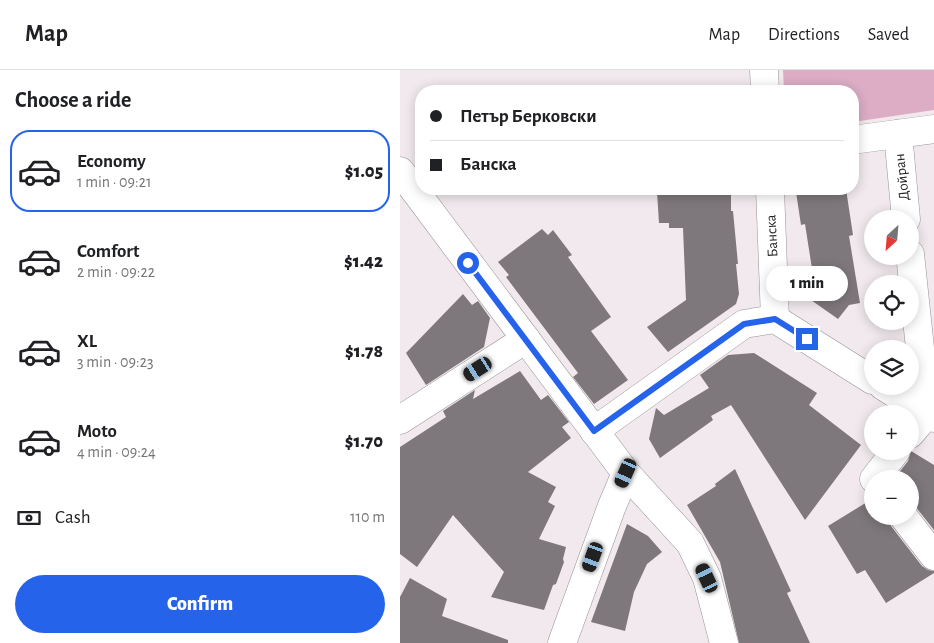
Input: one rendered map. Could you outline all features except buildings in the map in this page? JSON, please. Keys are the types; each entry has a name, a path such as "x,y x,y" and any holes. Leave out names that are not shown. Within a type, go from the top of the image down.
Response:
{"street":[{"path":"764,70 765,85"},
{"path":"859,139 934,129"},
{"name":"Дойран","path":"898,134 905,210"},
{"path":"400,171 415,191"},
{"path":"418,195 626,473 690,543 707,578 724,643"},
{"name":"Банска","path":"770,195 775,319"},
{"path":"911,265 930,416"},
{"path":"594,431 744,324 775,319 864,375"},
{"path":"400,420 526,339"},
{"path":"897,395 930,416"},
{"path":"919,426 930,416"},
{"path":"881,470 889,460"},
{"path":"562,643 626,473"},
{"path":"910,525 934,556"}],"shaded area":[{"path":"783,70 934,70 934,110 859,121 859,85 784,85"}],"route":[{"path":"468,263 594,431 744,324 775,319 807,339"}]}
